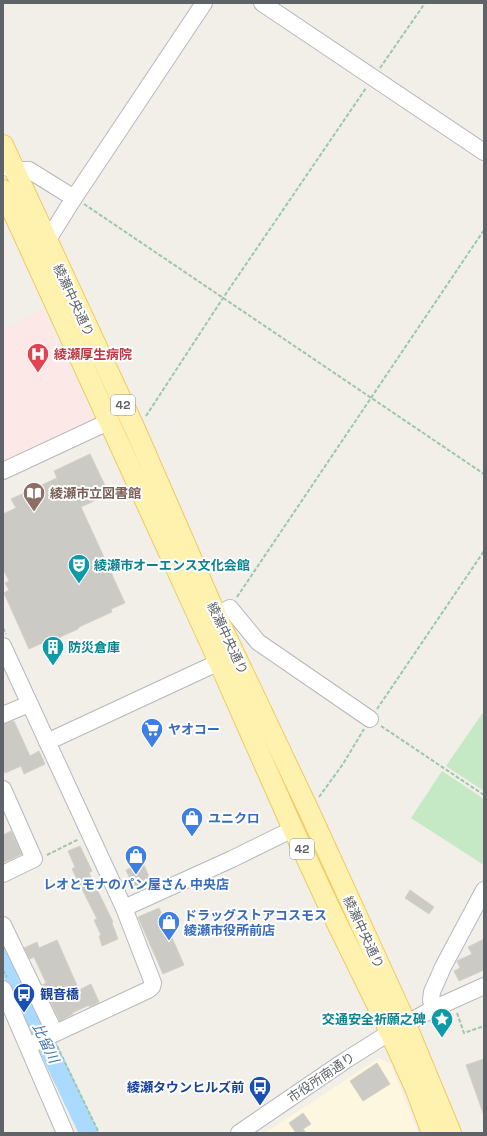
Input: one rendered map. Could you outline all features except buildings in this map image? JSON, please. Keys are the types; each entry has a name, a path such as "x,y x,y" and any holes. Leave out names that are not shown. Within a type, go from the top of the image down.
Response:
{"main road":[{"name":"綾瀬中央通り","path":"6,159 48,242 135,429 223,611 227,659 293,829 398,1028 451,1133"},
{"name":"綾瀬中央通り","path":"3,190 108,422 227,659 309,811 398,1028 416,1090 432,1133"}],"street":[{"path":"48,242 74,198 204,3"},
{"path":"262,3 484,152"},
{"path":"6,159 29,170 74,198"},
{"path":"3,471 108,422"},
{"path":"223,611 258,642 370,718"},
{"path":"3,646 124,908 153,983 152,987 43,1039"},
{"path":"47,742 227,659"},
{"path":"3,715 29,704"},
{"path":"3,789 34,859 3,874"},
{"path":"124,908 239,856 293,829"},
{"path":"444,1008 431,1000 432,992 443,967 484,890"},
{"path":"3,925 43,1039 64,1133"},
{"name":"市役所南通り","path":"239,1133 346,1060 398,1028 444,1008 484,986"},
{"path":"3,989 43,1039"}],"path":[{"path":"135,429 148,414 223,298 425,3"},
{"path":"74,198 484,474"},
{"path":"223,611 371,398 484,230"},
{"path":"309,811 343,764 370,718 484,551"},
{"path":"370,718 484,795"},
{"path":"34,859 90,834"},
{"path":"444,1008 464,1033 484,1026"},
{"path":"43,1039 54,1039 99,1133"}],"shaded area":[{"name":"綾瀬厚生病院","path":"43,310 94,419 92,427 3,467 3,329"},
{"path":"379,1058 391,1064 418,1133 265,1133"}],"green space":[{"path":"484,711 484,791 446,766"},
{"path":"442,771 484,799 484,865 411,818"}],"waterway":[{"name":"比留川","path":"3,953 89,1133"}],"place":[{"name":"綾瀬厚生病院","path":"38,374"},
{"name":"綾瀬市立図書館","path":"34,512"},
{"name":"綾瀬市オーエンス文化会館","path":"79,584"},
{"name":"防災倉庫","path":"53,666"},
{"name":"ヤオコー","path":"152,748"},
{"name":"ユニクロ","path":"192,838"},
{"name":"レオとモナのパン屋さん 中央店","path":"136,876"},
{"name":"ドラッグストアコスモス 綾瀬市役所前店","path":"169,942"},
{"name":"観音橋","path":"24,1014"},
{"name":"交通安全祈願之碑","path":"442,1038"},
{"name":"綾瀬タウンヒルズ前","path":"260,1106"}]}
